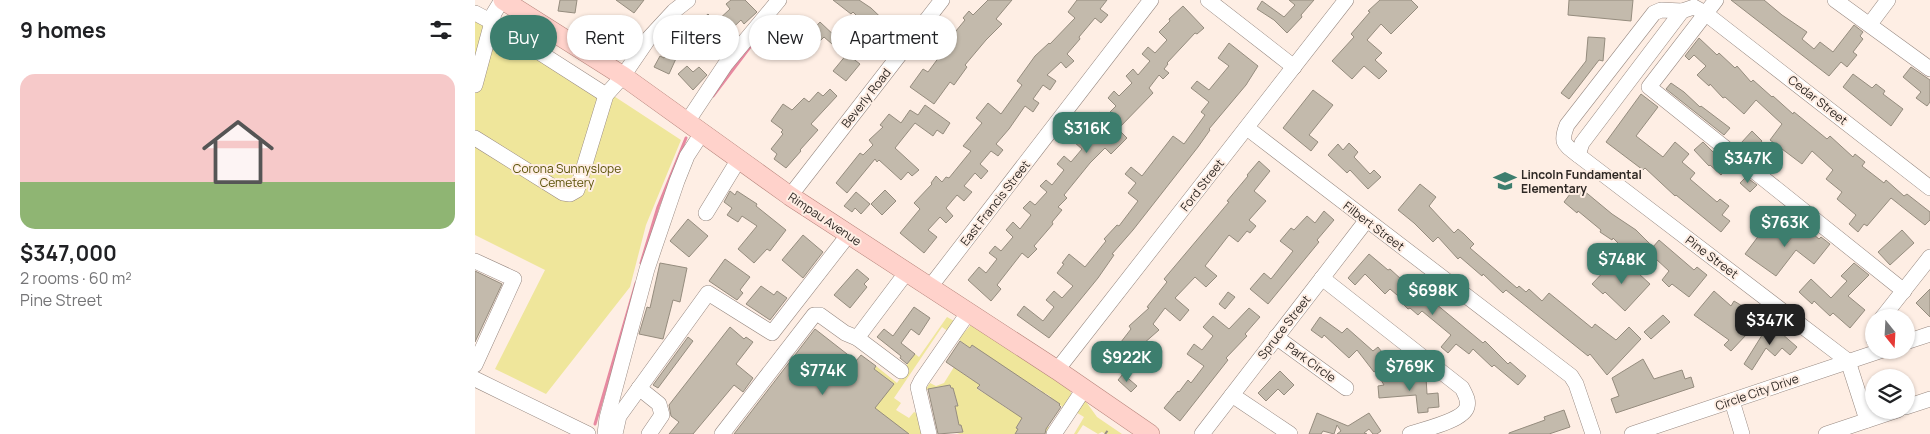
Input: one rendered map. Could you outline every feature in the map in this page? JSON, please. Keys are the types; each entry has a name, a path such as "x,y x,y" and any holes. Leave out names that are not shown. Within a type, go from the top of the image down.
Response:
{"main road":[{"name":"Rimpau Avenue","path":"502,0 523,5 790,196 1057,370 1150,434"}],"street":[{"path":"494,15 502,0"},
{"path":"475,138 563,193 570,194 577,190 606,95 623,76 649,38 674,11 688,0"},
{"path":"687,122 725,65 779,0"},
{"name":"Beverly Road","path":"790,196 943,0"},
{"name":"East Francis Street","path":"930,287 1151,0"},
{"path":"1208,0 1294,67"},
{"name":"Ford Street","path":"1057,370 1346,0"},
{"path":"1716,0 1649,87 1903,291"},
{"path":"1835,0 1930,69"},
{"path":"1870,24 1888,0"},
{"path":"1579,155 1582,144 1682,11 1694,7 1705,13"},
{"name":"Pine Street","path":"1682,11 1661,10 1654,14 1567,124 1563,137 1565,144 1848,362"},
{"path":"475,13 490,21"},
{"name":"Cedar Street","path":"1705,13 1930,188"},
{"path":"475,85 490,29"},
{"path":"551,60 606,95"},
{"name":"Filbert Street","path":"1247,128 1571,376 1577,384 1593,434"},
{"path":"605,434 607,418 647,269 687,156 702,133"},
{"path":"705,213 739,158"},
{"name":"Spruce Street","path":"1202,434 1366,220"},
{"path":"615,434 619,416 708,293 772,333 849,234"},
{"path":"1889,309 1930,257"},
{"path":"475,261 514,279 475,365"},
{"path":"857,338 906,273"},
{"path":"1322,278 1462,388 1467,397 1467,408 1460,417 1410,434"},
{"path":"929,434 918,387 968,312"},
{"path":"722,434 814,315 820,315 845,333 857,338 901,371"},
{"path":"1915,339 1930,334"},
{"name":"Park Circle","path":"1277,337 1346,388"},
{"name":"Circle City Drive","path":"1632,434 1664,429 1732,401 1848,362 1865,353"},
{"path":"1848,362 1867,420"},
{"path":"475,379 586,434"},
{"path":"639,388 659,404 661,415 649,434"},
{"path":"1054,434 1084,389"},
{"path":"1232,395 1290,434"},
{"path":"1915,404 1930,399"},
{"path":"1732,401 1742,434"},
{"path":"1825,434 1870,419"}],"path":[{"path":"1105,434 1109,429"}],"green space":[{"name":"Corona Sunnyslope Cemetery","path":"475,5 490,15 490,60 557,59 681,140 646,225 630,287 546,394 495,369 545,270 475,235"},
{"path":"947,317 956,322 949,332 942,327 894,398 901,403 896,410 909,418 914,412 918,414 922,434 902,434 858,395 894,384 874,369 876,366 897,383 915,354 919,357"},
{"path":"971,325 1070,390 1072,396 1065,409 1050,399 1051,397 1045,393 1041,398 1039,396 1042,391 1036,387 1001,400 999,403 1009,410 1013,404 1049,427 1045,434 1041,434 1020,421 1015,434 957,434 963,432 961,425 959,425 955,406 958,406 953,388 950,385 925,390 930,383 936,386 944,383 954,367 972,380 973,378 981,383 977,389 987,395 989,392 970,348 958,339"},
{"path":"1084,399 1097,417 1122,434 1105,434 1102,432 1098,434 1083,425 1077,434 1074,434 1084,417 1074,411"}],"building":[{"path":"560,0 577,0 575,13 558,11"},
{"path":"616,0 644,0 634,13"},
{"path":"731,0 745,0 757,12 754,15 749,15 749,19 744,24 741,20 739,22 739,15 724,15 730,9 726,4"},
{"path":"833,0 859,0 878,15 856,15 853,12 851,14"},
{"path":"988,0 1012,0 996,19 1002,24 965,65 967,67 954,85 950,82 934,104 910,87 923,69 928,72 937,60 957,60 957,30 969,11 973,15"},
{"path":"1077,0 1107,0 1100,9 1108,15 1101,23 1095,18 1079,37 1080,39 1067,54 1074,61 1066,68 1061,62 1047,75 1056,81 1050,90 1043,85 1033,99 1039,103 1033,112 1025,106 996,144 1003,150 998,156 991,151 980,164 988,171 981,179 975,173 964,186 972,192 964,201 957,195 946,208 953,216 946,223 940,217 928,230 937,237 924,253 900,233 920,209 914,203 932,184 936,176 942,182 946,177 949,178 971,151 963,146 982,123 976,118 988,103 1001,114 1022,85 1017,81 1035,56 1050,44 1075,18 1068,12"},
{"path":"1289,0 1314,0 1287,33 1274,20 1257,9 1262,1 1284,17 1295,5"},
{"path":"1380,0 1411,0 1418,7 1391,34 1381,24 1367,40 1382,53 1375,60 1387,71 1379,79 1364,66 1352,79 1332,61 1354,37 1351,34 1370,12 1368,11"},
{"path":"1569,0 1633,0 1631,21 1568,15"},
{"path":"1731,0 1764,0 1807,32 1802,39 1814,49 1820,42 1833,52 1854,25 1863,32 1860,36 1863,39 1853,52 1857,55 1847,67 1841,62 1829,76"},
{"path":"1183,6 1204,28 1197,34 1195,33 1167,63 1164,69 1169,73 1163,79 1159,75 1149,88 1153,93 1118,129 1127,138 1111,154 1105,148 1064,195 1067,198 1058,207 1062,210 1034,246 1037,249 1028,258 1022,253 997,285 1001,289 991,301 968,280 979,267 986,273 997,259 989,253 995,246 1001,251 1013,237 1006,230 1013,222 1020,229 1031,215 1023,208 1030,201 1035,205 1047,192 1040,186 1046,180 1052,185 1064,170 1057,164 1064,156 1071,162 1082,149 1074,142 1081,135 1087,140 1099,127 1091,120 1099,112 1105,117 1116,106 1108,98 1114,91 1119,96 1132,83 1126,76 1133,69 1138,75 1150,61 1142,54 1148,47 1155,53 1167,40 1159,32"},
{"path":"821,23 831,32 831,43 824,37 821,40"},
{"path":"1588,37 1605,38 1603,61 1599,60 1569,99 1561,93 1586,61"},
{"path":"1699,38 1717,55 1719,53 1735,68 1737,66 1751,82 1753,80 1793,114 1794,112 1827,139 1830,136 1853,157 1855,154 1865,162 1862,166 1884,183 1886,180 1904,196 1907,194 1930,212 1930,220 1925,225 1891,198 1867,226 1864,224 1858,232 1849,224 1856,215 1837,199 1842,192 1826,179 1833,170 1812,151 1802,164 1770,140 1782,124 1756,100 1744,114 1697,75 1706,66 1694,55 1689,60 1685,56"},
{"path":"1229,43 1258,66 1246,85 1209,129 1198,147 1112,254 1114,255 1098,278 1049,338 1017,315 1024,306 1043,321 1054,307 1046,300 1054,291 1062,298 1073,286 1057,273 1069,254 1085,267 1106,241 1104,239 1117,225 1119,226 1138,201 1128,193 1136,183 1125,174 1131,167 1142,176 1173,136 1184,144 1205,115 1201,112 1209,102 1191,88 1197,81 1209,90 1229,66 1218,58"},
{"path":"658,60 675,60 669,74 654,67"},
{"path":"842,60 855,60 860,64 846,81 833,71"},
{"path":"687,66 693,72 699,67 707,75 693,90 678,74"},
{"path":"1911,67 1930,80 1930,102 1927,106 1916,98 1921,92 1903,77"},
{"path":"1853,74 1872,88 1876,84 1885,91 1883,94 1903,109 1891,126 1843,87"},
{"path":"1671,83 1730,128 1724,135 1666,89"},
{"path":"830,89 837,96 811,124 818,130 786,168 774,159 777,154 771,149 783,134 781,132 783,130 771,121 783,104 792,110 804,98 809,102 818,92 823,96"},
{"path":"1313,90 1333,105 1309,135 1318,142 1311,151 1283,128"},
{"path":"1641,94 1658,107 1636,136 1663,157 1675,142 1689,154 1682,162 1695,173 1690,179 1717,202 1720,199 1729,206 1722,215 1730,221 1721,232 1675,196 1645,168 1643,170 1606,142"},
{"path":"925,105 950,123 943,134 937,130 933,136 915,123 895,148 919,170 912,176 908,172 901,180 879,160 877,162 875,159 847,193 836,183 860,153 863,155 873,145 869,140 883,127 880,125 889,114 901,123 910,110 918,115"},
{"path":"1752,131 1762,141 1752,153 1741,143"},
{"path":"1703,142 1728,167 1721,175 1709,166 1694,150"},
{"path":"1349,143 1358,152 1354,157 1370,174 1374,170 1381,177 1368,189 1350,170 1347,173 1328,155 1338,144 1343,150"},
{"path":"1259,161 1270,171 1254,191 1266,201 1249,220 1256,226 1250,233 1247,231 1238,242 1229,235 1205,266 1217,276 1206,287 1195,277 1175,298 1189,310 1180,321 1165,308 1153,324 1159,330 1143,344 1146,346 1131,365 1114,351 1131,329 1129,326 1149,308 1147,307 1167,282 1164,279 1229,202 1227,201"},
{"path":"1746,177 1757,185 1750,192 1740,183"},
{"path":"1420,184 1436,197 1429,206 1454,233 1458,229 1464,234 1474,244 1470,248 1517,288 1519,286 1526,292 1529,289 1542,301 1549,293 1592,328 1595,324 1616,340 1629,327 1641,339 1607,375 1590,354 1588,356 1506,290 1503,293 1483,274 1482,276 1460,257 1458,259 1438,237 1433,242 1398,210"},
{"path":"1577,185 1612,214 1636,230 1653,247 1659,240 1694,270 1697,267 1707,275 1689,297 1672,284 1669,287 1662,280 1669,271 1656,259 1654,261 1637,246 1629,254 1613,238 1612,240 1600,232 1601,230 1564,202"},
{"path":"885,190 896,201 882,215 871,204"},
{"path":"730,191 735,195 737,191 757,204 756,206 786,230 770,251 767,249 754,263 738,249 757,226 742,216 738,222 727,215 732,208 724,202"},
{"path":"856,192 870,204 861,214 855,208 852,212 844,206"},
{"path":"1324,211 1334,220 1317,240 1319,242 1268,304 1250,289 1264,273 1271,279 1293,251 1280,241 1291,228 1294,230 1307,216 1315,223"},
{"path":"688,219 708,236 689,257 670,241"},
{"path":"1762,223 1787,243 1802,225 1819,239 1821,237 1830,244 1814,264 1796,250 1776,276 1745,254 1760,234 1756,230"},
{"path":"1902,230 1914,243 1890,265 1878,252"},
{"path":"803,235 823,252 803,278 782,260"},
{"path":"1369,254 1434,306 1436,304 1483,343 1485,341 1508,364 1510,362 1526,376 1518,385 1494,365 1492,367 1473,349 1469,354 1456,344 1448,353 1441,347 1451,335 1422,311 1418,315 1410,308 1408,309 1402,303 1404,301 1390,289 1385,294 1365,274 1355,285 1348,278"},
{"path":"725,259 750,277 740,290 743,293 737,300 709,281"},
{"path":"1626,262 1650,284 1625,311 1605,292 1603,294 1592,284 1610,265 1618,272"},
{"path":"660,263 687,268 680,302 673,300 663,339 639,334 647,307 650,308"},
{"path":"1854,263 1869,275 1848,296 1865,310 1850,328 1833,313 1830,316 1814,301 1812,304 1799,292 1811,279 1831,298 1847,281 1841,276"},
{"path":"857,269 869,279 864,284 867,287 850,308 834,295"},
{"path":"475,271 502,284 475,342"},
{"path":"761,286 774,295 777,291 787,298 770,320 746,304"},
{"path":"1930,289 1930,317 1916,303"},
{"path":"1714,291 1731,306 1734,301 1762,318 1731,351 1724,345 1729,340 1694,315"},
{"path":"1228,292 1235,297 1225,309 1219,304"},
{"path":"914,307 930,318 919,335 911,329 901,343 915,354 907,364 900,358 901,356 877,337 884,329 893,336"},
{"path":"1249,308 1260,317 1245,334 1247,336 1226,358 1228,360 1180,421 1164,408 1188,380 1191,383 1204,366 1187,354 1194,344 1202,350 1213,336 1203,327 1213,316 1229,329"},
{"path":"1663,315 1670,322 1651,339 1644,332"},
{"path":"1320,317 1342,333 1347,328 1373,351 1378,347 1389,361 1374,372 1357,350 1349,358 1324,335 1322,338 1311,330"},
{"path":"1769,324 1797,347 1790,355 1782,348 1775,356 1766,348 1752,370 1744,364"},
{"path":"730,327 744,339 746,337 753,342 736,364 753,378 743,392 734,385 693,434 669,434 679,422 671,416 669,405"},
{"path":"815,329 856,361 861,355 876,366 874,369 894,384 875,408 909,434 734,434"},
{"path":"688,337 693,341 658,388 653,385"},
{"path":"960,341 970,348 972,345 1060,404 1061,407 1046,429 1045,434 1015,434 1022,418 977,388 980,385 946,362"},
{"path":"1643,359 1654,379 1682,370 1685,379 1691,377 1694,387 1616,413 1611,399 1619,396 1612,378"},
{"path":"1280,371 1294,385 1284,395 1278,389 1266,401 1258,393"},
{"path":"1123,374 1137,386 1131,392 1118,380"},
{"path":"1426,377 1427,394 1438,393 1439,407 1428,408 1428,412 1418,413 1416,395 1379,398 1378,386 1384,385 1381,380"},
{"path":"950,385 953,388 958,406 955,406 959,425 961,425 963,432 938,434 928,389"},
{"path":"1564,410 1570,427 1549,434 1509,434 1545,420 1544,417"},
{"path":"1317,413 1348,426 1369,413 1381,431 1373,434 1369,429 1364,433 1367,434 1337,434 1341,431 1337,425 1334,434 1323,431 1321,434 1309,434"}],"waterway":[{"path":"713,96 749,48"},
{"path":"641,263 658,207 686,138"},
{"path":"595,424 636,283"}],"place":[{"name":"Lincoln Fundamental Elementary","path":"1505,181"}]}
